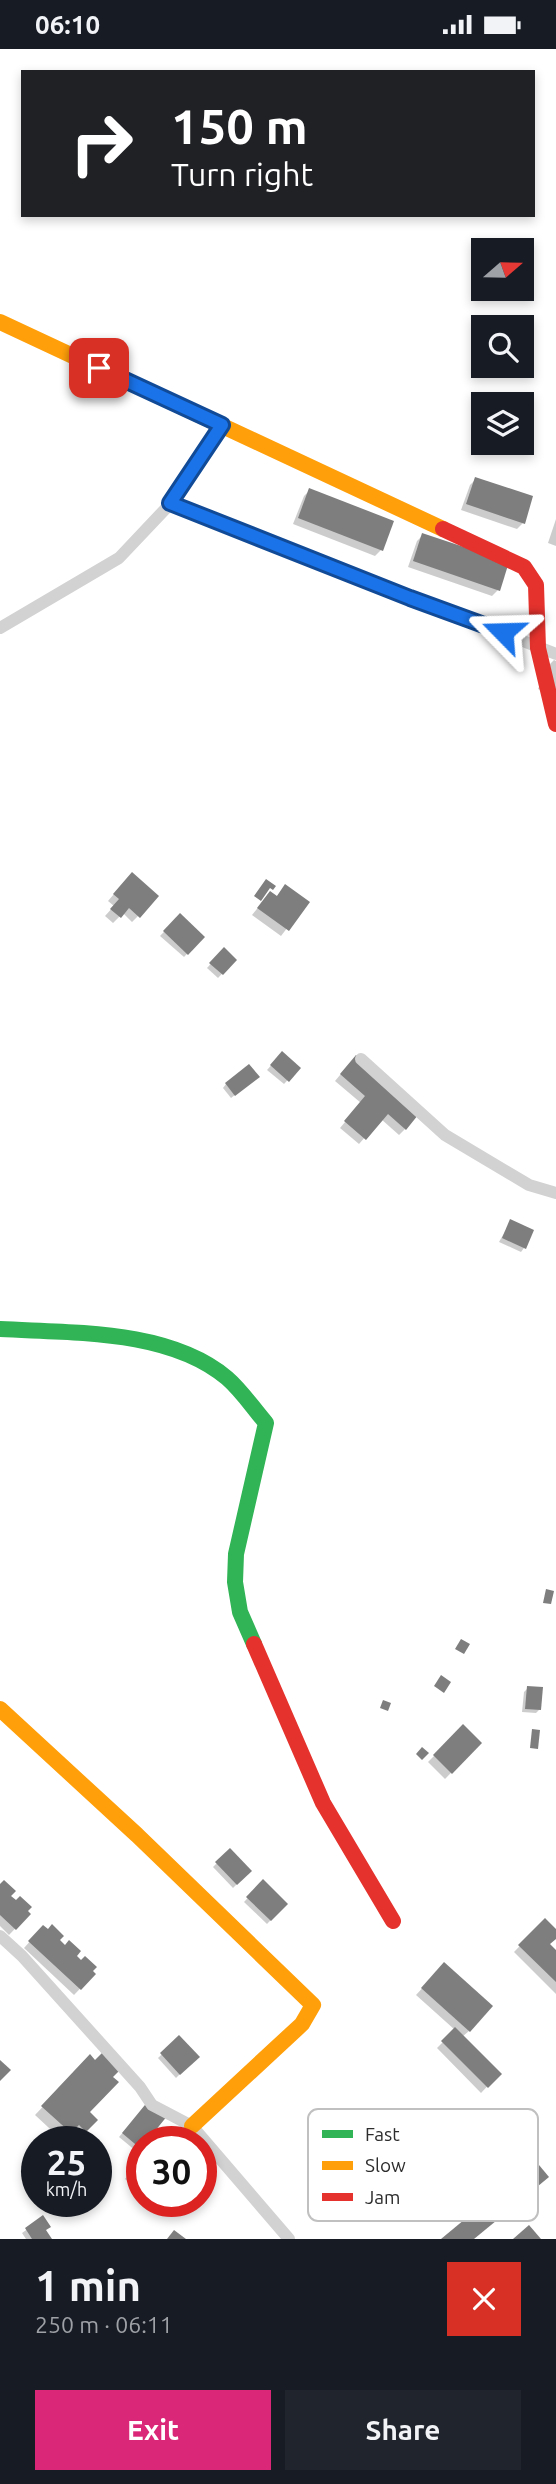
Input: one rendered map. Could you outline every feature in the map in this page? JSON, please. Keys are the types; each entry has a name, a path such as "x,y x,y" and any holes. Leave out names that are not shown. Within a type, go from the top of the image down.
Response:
{"street":[{"path":"0,322 524,568 536,585 538,648 556,724"},
{"path":"0,628 119,558 170,503 222,425"},
{"path":"170,503 556,654"},
{"path":"361,1059 445,1135 529,1185 556,1193"},
{"path":"0,1329 108,1337 170,1348 195,1358 226,1377 266,1423 236,1554 235,1582 240,1612 323,1803 393,1921"},
{"path":"0,1709 137,1835 313,2005 302,2024 192,2126 152,2105 140,2087 31,1966 0,1936"},
{"path":"217,2155 289,2239"}],"building":[{"path":"475,477 533,496 525,524 466,504"},
{"path":"309,488 394,521 383,551 298,518"},
{"path":"422,533 509,562 500,591 413,561"},
{"path":"132,872 159,896 140,918 129,908 121,918 110,909 119,899 113,894"},
{"path":"266,879 276,886 273,890 270,888 261,901 254,896"},
{"path":"285,884 310,902 289,931 257,908 270,891 277,896"},
{"path":"180,913 205,937 188,955 163,931"},
{"path":"224,947 237,960 223,975 209,963"},
{"path":"282,1051 301,1068 289,1082 270,1065"},
{"path":"356,1055 422,1110 406,1130 388,1114 366,1140 344,1121 365,1096 340,1074"},
{"path":"249,1064 260,1077 235,1096 225,1083"},
{"path":"510,1219 534,1230 526,1249 502,1238"},
{"path":"546,1589 554,1591 551,1604 543,1603"},
{"path":"461,1639 470,1644 464,1654 455,1649"},
{"path":"441,1675 451,1682 444,1693 434,1686"},
{"path":"527,1686 543,1687 541,1710 525,1709"},
{"path":"383,1700 391,1703 388,1711 380,1708"},
{"path":"463,1724 482,1743 452,1774 433,1755"},
{"path":"532,1729 540,1730 538,1749 530,1748"},
{"path":"422,1747 429,1753 422,1760 416,1754"},
{"path":"230,1848 252,1871 237,1885 215,1862"},
{"path":"263,1879 288,1904 271,1921 246,1897"},
{"path":"4,1880 16,1891 11,1896 16,1900 20,1896 32,1907 28,1911 31,1914 16,1930 0,1915 0,1884"},
{"path":"545,1918 556,1929 556,1939 550,1944 556,1950 556,1982 518,1945"},
{"path":"52,1924 64,1936 60,1940 65,1945 69,1940 81,1951 77,1956 81,1960 85,1956 97,1967 93,1971 96,1974 81,1990 28,1941 43,1925 48,1929"},
{"path":"444,1962 493,2006 470,2032 421,1988"},
{"path":"455,2027 502,2074 488,2088 441,2041"},
{"path":"179,2035 200,2057 180,2075 160,2053"},
{"path":"103,2052 121,2069 113,2077 119,2082 90,2112 98,2120 92,2126 63,2126 41,2106 90,2054 95,2060"},
{"path":"0,2060 11,2070 0,2081"},
{"path":"149,2100 168,2115 159,2126 128,2126"},
{"path":"538,2164 549,2177 538,2186"},
{"path":"44,2217 51,2227 46,2230 52,2239 32,2239 25,2228"},
{"path":"463,2221 496,2221 474,2239 441,2239"},
{"path":"529,2225 541,2239 513,2239"},
{"path":"174,2230 186,2239 167,2239"}],"traffic: fast":[{"path":"0,1329 88,1333 149,1342 204,1362 227,1378 243,1394 266,1423 236,1554 235,1582 240,1612 254,1644"}],"traffic: slow":[{"path":"0,322 443,529"},
{"path":"0,1709 137,1835 313,2005 302,2024 192,2126"}],"traffic: jam":[{"path":"443,529 524,567 536,585 538,648 556,724"},
{"path":"254,1644 323,1803 393,1921"}],"route":[{"path":"99,368 222,425 170,503 503,632"}]}
